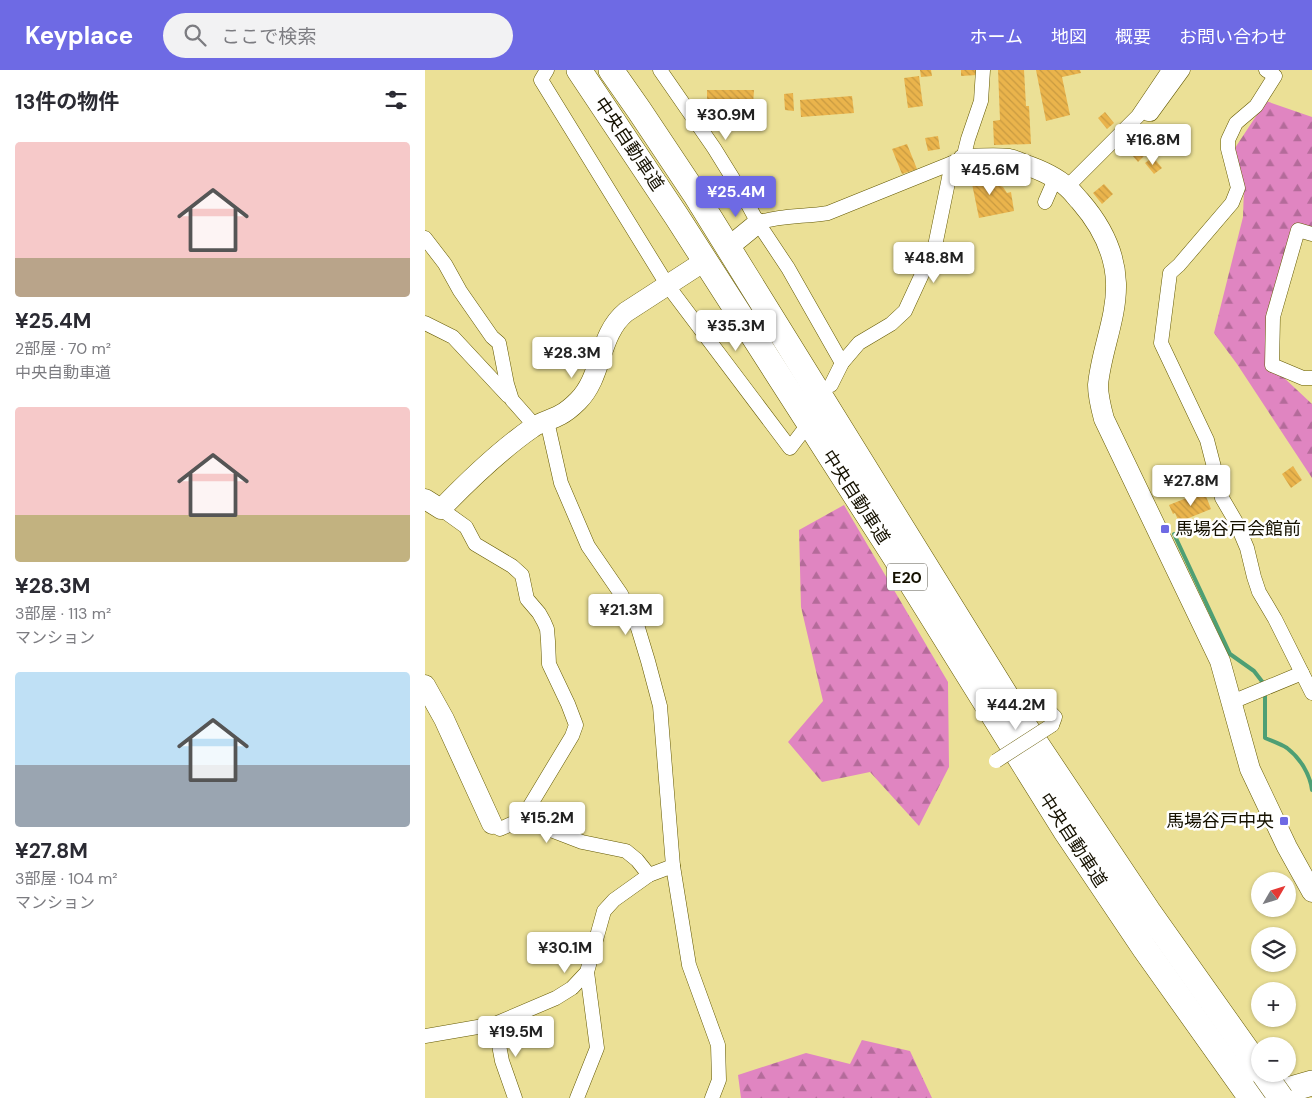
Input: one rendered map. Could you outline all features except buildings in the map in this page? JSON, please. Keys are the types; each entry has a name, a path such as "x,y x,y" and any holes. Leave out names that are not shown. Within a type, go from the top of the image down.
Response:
{"highway":[{"name":"中央自動車道","path":"579,70 677,217 890,549 1065,830 1145,949 1245,1090"},
{"name":"中央自動車道","path":"611,70 695,194 1029,733 1148,911 1251,1055"},
{"path":"1270,1082 1281,1098"},
{"path":"1260,1098 1312,1082"}],"street":[{"path":"547,70 541,80 668,286 789,448 803,431"},
{"path":"831,385 842,363 859,343 891,324 905,311 935,246 957,161 981,101 983,70"},
{"path":"1045,202 1061,183 1138,116 1169,70"},
{"path":"1138,116 1151,114 1183,70"},
{"path":"1266,70 1275,76 1256,106 1236,123 1228,140 1228,149 1239,188 1233,203 1170,273 1161,343 1207,440 1222,498 1236,522 1247,548 1259,592 1275,619 1312,693"},
{"path":"664,72 740,190 758,223 789,268 842,363"},
{"path":"736,241 758,223 771,218 828,213 957,161 988,158 1010,159 1035,168 1061,183 1098,224 1113,260 1116,282 1115,302 1098,386 1099,401 1104,418 1220,661 1250,769 1287,847 1312,892"},
{"path":"1312,234 1298,230 1273,317 1272,365 1303,378 1312,378"},
{"path":"425,238 445,264 460,291 492,337 499,343 512,400"},
{"path":"425,684 444,719 492,824 500,829 523,819 577,725 549,664 548,640 544,622 527,599 522,575 512,566 475,544 466,527 433,504 467,482 489,462 541,424 561,415 578,401 591,382 608,334 619,317 697,266"},
{"path":"425,323 453,337 512,400 541,424 561,483 588,546 621,594 638,628 660,706 673,866 689,965 718,1045 719,1080 711,1098"},
{"path":"1232,702 1302,673"},
{"path":"996,761 1052,725 1055,717 1039,701"},
{"path":"523,819 582,842 626,851 637,860 649,876"},
{"path":"577,1098 597,1048 587,972 604,911 614,900 649,876 673,866"},
{"path":"425,1036 495,1024 555,998 572,988 587,972"},
{"path":"495,1024 502,1061 515,1098"}],"green space":[{"path":"1266,101 1312,117 1312,234 1299,231 1267,362 1312,404 1312,478 1237,364 1214,333 1243,217 1244,186 1235,148"},
{"path":"844,505 948,682 949,767 919,826 870,772 822,782 788,742 823,701 801,607 799,530"},
{"path":"862,1040 910,1051 932,1098 741,1098 738,1075 806,1053 850,1064"}],"waterway":[{"path":"1174,534 1230,654 1254,671 1264,684"},
{"path":"1265,694 1265,738 1292,752 1307,772 1312,790"}],"place":[{"name":"馬場谷戸会館前","path":"1165,529"},
{"name":"馬場谷戸中央","path":"1284,821"}]}
